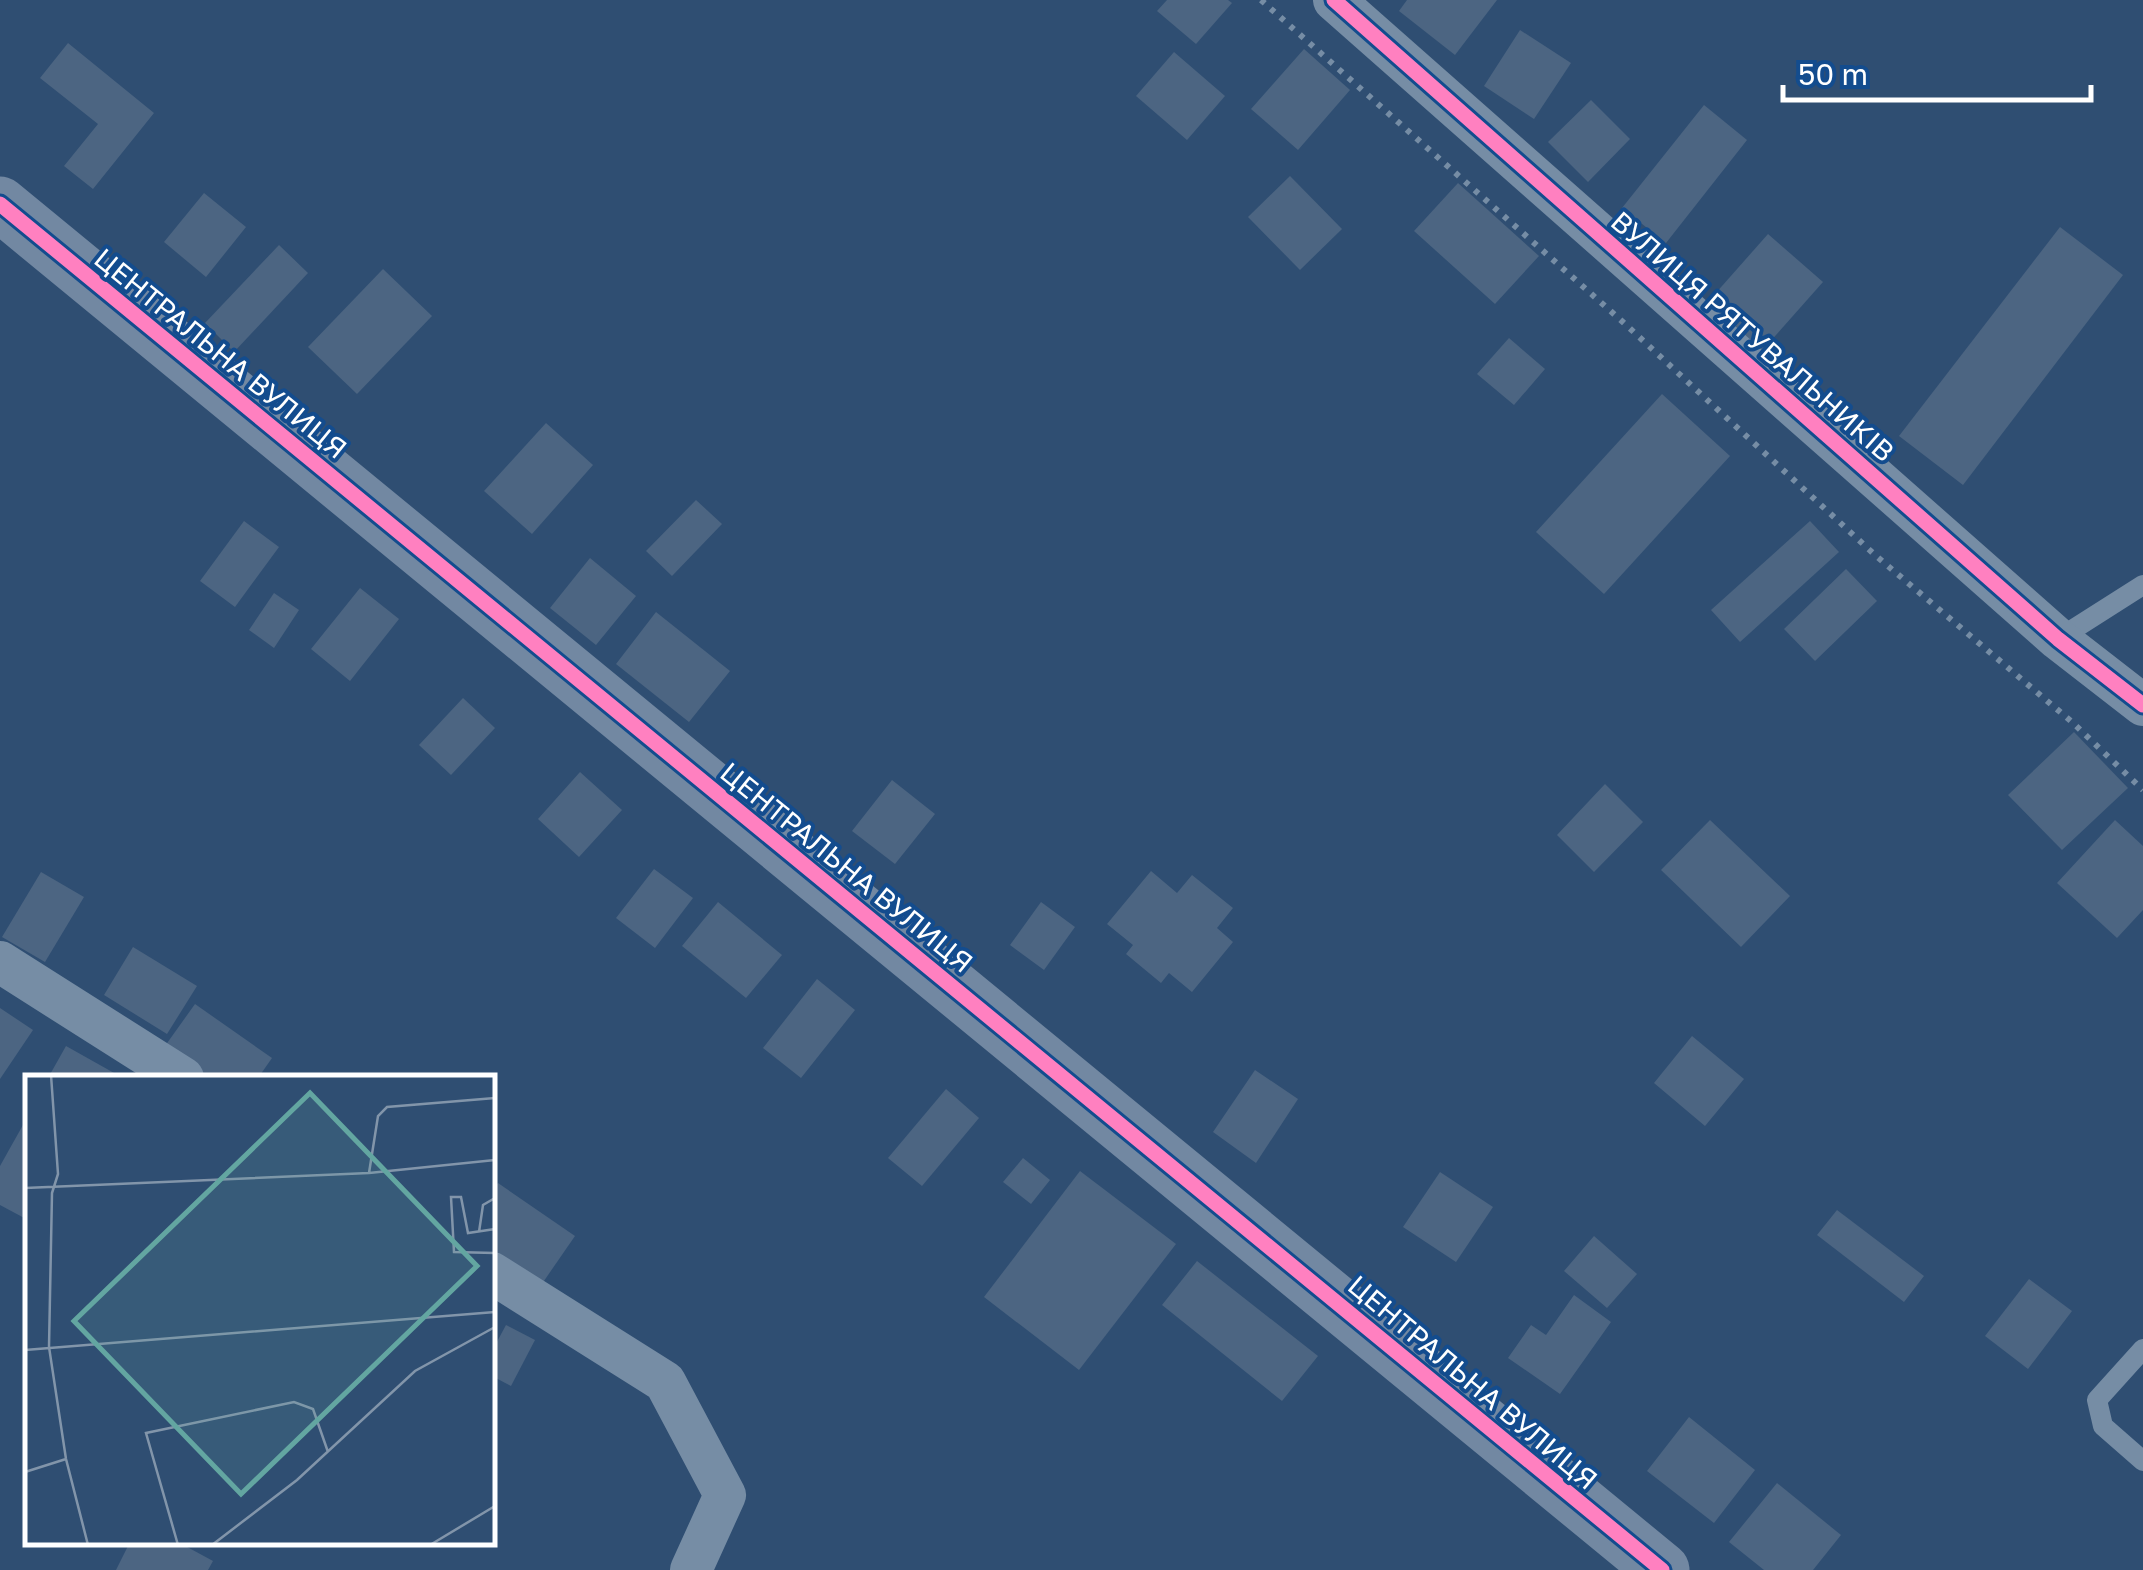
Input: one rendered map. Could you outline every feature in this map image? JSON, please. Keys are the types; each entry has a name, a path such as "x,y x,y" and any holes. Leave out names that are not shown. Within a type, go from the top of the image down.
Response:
{"street":[{"name":"ВУЛИЦЯ РЯТУВАЛЬНИКІВ","path":"1334,0 2058,639 2143,705"},
{"name":"ЦЕНТРАЛЬНА ВУЛИЦЯ","path":"0,204 1662,1570"},
{"path":"0,962 178,1075"},
{"path":"495,1275 665,1382 725,1495 691,1570"}],"lane":[{"path":"2058,639 2143,586"},
{"path":"2143,1349 2097,1400 2103,1426 2143,1461"}],"path":[{"path":"1261,0 1638,336 1875,555 2072,722 2143,790"}],"building":[{"path":"1167,0 1232,3 1196,44 1157,11"},
{"path":"1407,0 1497,0 1455,55 1399,11"},
{"path":"1520,30 1571,63 1534,119 1484,86"},
{"path":"68,43 154,113 93,189 64,166 98,124 40,78"},
{"path":"1304,49 1350,90 1298,150 1251,109"},
{"path":"1174,52 1225,96 1187,140 1136,96"},
{"path":"1591,100 1630,139 1588,182 1548,142"},
{"path":"1704,105 1747,140 1666,243 1622,208"},
{"path":"1290,176 1342,229 1300,270 1248,217"},
{"path":"1458,183 1539,256 1495,304 1414,231"},
{"path":"204,193 246,227 206,277 164,242"},
{"path":"2060,227 2123,275 1963,485 1899,436"},
{"path":"1768,234 1823,282 1761,352 1707,303"},
{"path":"279,245 308,273 234,352 205,323"},
{"path":"383,269 432,316 357,394 308,347"},
{"path":"1509,338 1545,369 1514,405 1477,374"},
{"path":"1662,394 1730,456 1604,594 1536,532"},
{"path":"546,423 593,465 532,534 484,491"},
{"path":"696,500 722,524 672,576 646,551"},
{"path":"244,521 279,547 235,607 200,581"},
{"path":"1810,521 1839,552 1740,642 1711,610"},
{"path":"590,558 636,596 596,645 550,608"},
{"path":"1846,569 1877,601 1815,661 1784,629"},
{"path":"360,588 399,619 350,681 311,649"},
{"path":"274,593 299,610 274,648 249,630"},
{"path":"656,612 730,671 689,722 616,664"},
{"path":"463,698 495,728 451,775 419,745"},
{"path":"2074,732 2128,788 2062,850 2008,795"},
{"path":"580,772 622,810 579,857 538,819"},
{"path":"892,780 935,814 895,864 852,831"},
{"path":"1605,784 1643,822 1594,872 1557,835"},
{"path":"1710,820 1790,896 1741,947 1661,870"},
{"path":"2115,820 2143,846 2143,910 2117,938 2057,883"},
{"path":"654,869 693,898 655,948 616,918"},
{"path":"1151,871 1177,893 1192,875 1233,908 1217,928 1233,942 1192,992 1169,973 1161,983 1126,954 1133,945 1107,924"},
{"path":"41,872 84,897 45,962 2,937"},
{"path":"718,902 782,955 746,998 682,946"},
{"path":"1041,902 1075,927 1044,970 1010,945"},
{"path":"133,947 197,986 167,1034 104,995"},
{"path":"817,979 855,1010 801,1078 763,1048"},
{"path":"195,1004 272,1058 260,1075 206,1075 165,1046"},
{"path":"0,1008 33,1030 0,1079"},
{"path":"1692,1036 1744,1079 1705,1126 1654,1083"},
{"path":"66,1046 118,1075 50,1075"},
{"path":"1255,1070 1298,1099 1256,1163 1213,1132"},
{"path":"946,1089 979,1118 922,1186 888,1158"},
{"path":"25,1121 25,1218 0,1205 0,1166"},
{"path":"1023,1158 1050,1180 1031,1204 1003,1182"},
{"path":"1080,1171 1176,1244 1079,1370 984,1297"},
{"path":"1440,1172 1493,1207 1456,1262 1403,1227"},
{"path":"498,1183 575,1236 537,1291 495,1263"},
{"path":"1837,1210 1924,1276 1904,1302 1817,1235"},
{"path":"1594,1236 1637,1274 1607,1308 1564,1271"},
{"path":"1197,1261 1318,1356 1282,1401 1162,1305"},
{"path":"2029,1279 2072,1311 2028,1369 1985,1336"},
{"path":"1574,1295 1611,1322 1560,1394 1508,1358 1531,1325 1546,1335"},
{"path":"506,1325 535,1340 511,1386 495,1378 495,1345"},
{"path":"1689,1417 1755,1470 1714,1523 1647,1471"},
{"path":"1777,1483 1841,1535 1813,1570 1764,1570 1729,1542"},
{"path":"128,1545 184,1545 213,1561 208,1570 116,1570"}],"cycle path":[{"path":"1334,0 2058,639 2143,705"},
{"path":"0,204 1662,1570"}]}
